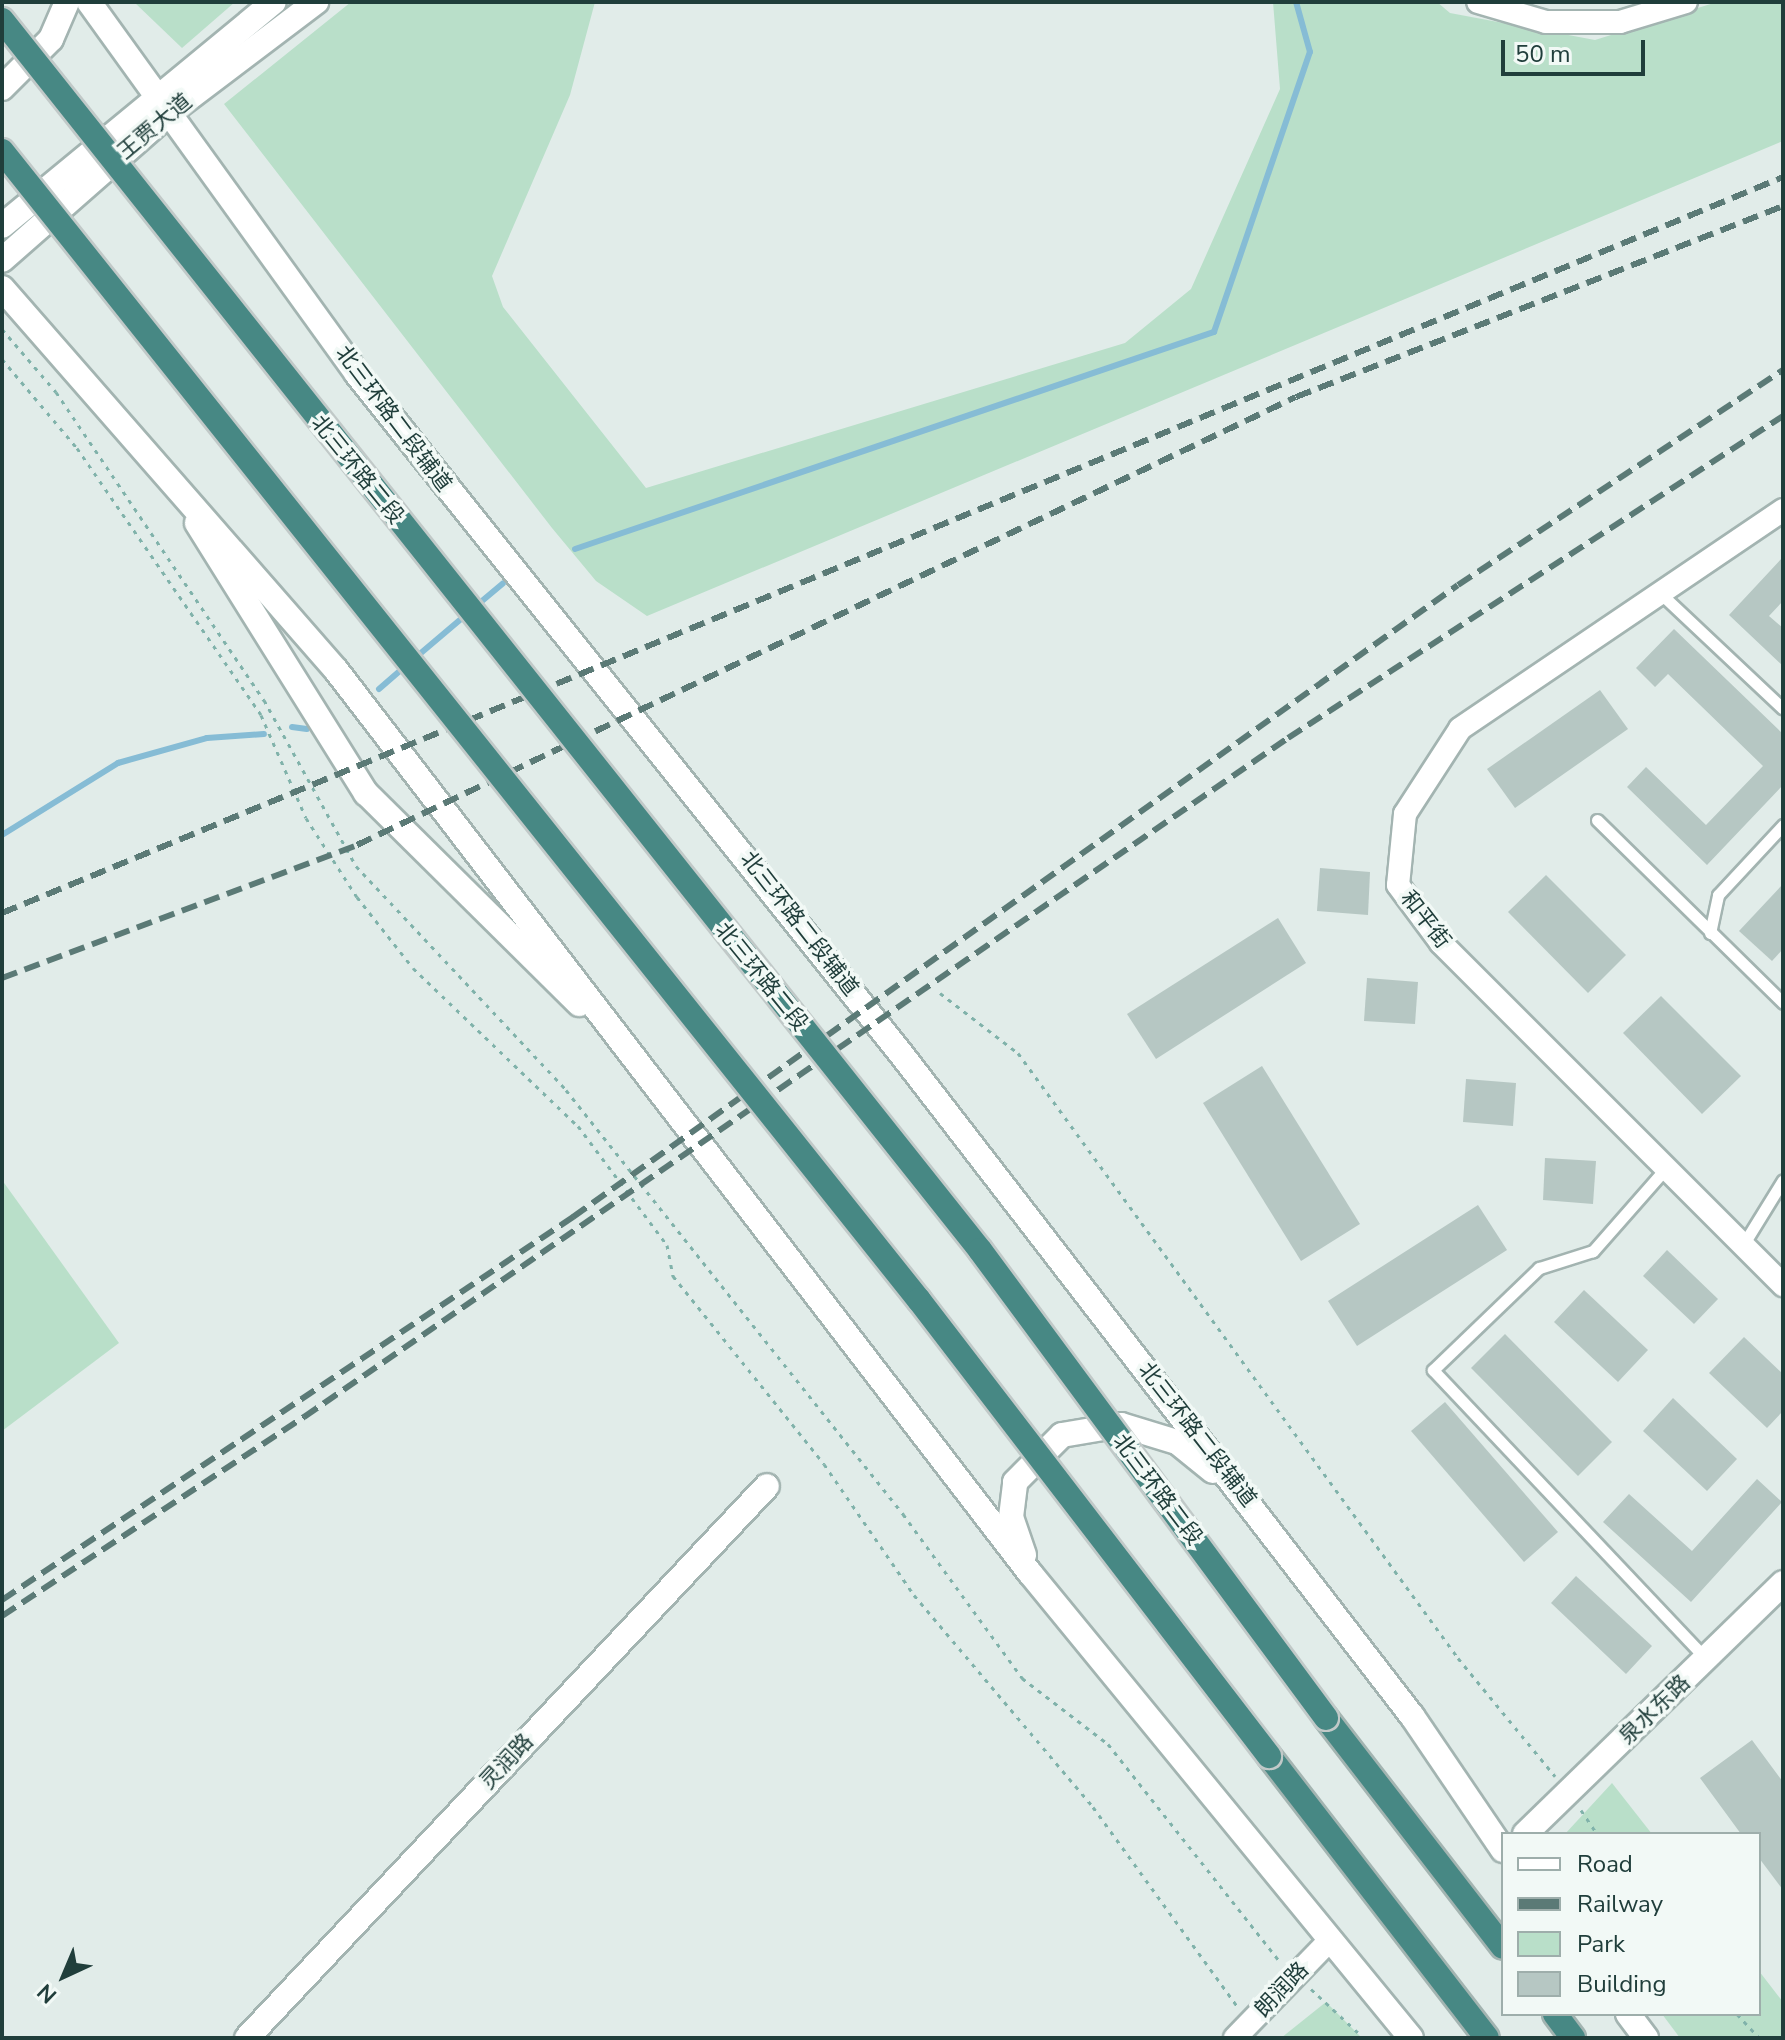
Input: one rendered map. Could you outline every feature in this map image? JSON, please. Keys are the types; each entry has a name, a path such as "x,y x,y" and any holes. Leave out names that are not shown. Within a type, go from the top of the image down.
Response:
{"highway":[{"name":"北三环路二段","path":"2,20 980,1250 1326,1718 1501,1944"},
{"path":"2,151 919,1300 1487,2038"},
{"path":"2,170 86,260"},
{"path":"1556,2016 1573,2038"}],"main road":[{"path":"2,88 51,39 67,2"},
{"name":"北三环路二段辅道","path":"89,2 161,104 523,588 750,862 1246,1498 1412,1716 1501,1847"},
{"name":"王贾大道","path":"2,260 161,104 274,2"},
{"name":"王贾大道","path":"2,226 161,104 316,2"},
{"path":"2,288 163,466 518,899 620,1043 1030,1573 1328,1942 1411,2038"},
{"path":"163,466 366,793 620,1043"},
{"path":"1030,1573 1011,1517 1015,1482 1062,1435 1121,1425 1177,1442 1246,1498"},
{"name":"灵润路","path":"247,2038 767,1486"},
{"name":"泉水东路","path":"1527,1832 1783,1583"},
{"path":"1630,2016 1646,2038"}],"street":[{"path":"1478,2 1546,22 1620,22 1686,2"},
{"name":"和平街","path":"1783,510 1460,729 1405,814 1398,885 1441,943 1783,1285"},
{"name":"朗润路","path":"1243,2030 1328,1942"}],"lane":[{"path":"1659,592 1783,709"},
{"path":"1597,820 1783,1003"},
{"path":"1710,933 1718,895 1783,825"},
{"path":"1666,1168 1593,1251 1539,1268 1433,1370 1707,1660"},
{"path":"1743,1245 1783,1180"}],"path":[{"path":"2,329 56,392 264,700 356,866 566,1090 903,1514 1022,1678 1108,1744 1296,1976 1364,2038"},
{"path":"2,359 77,448 261,715 306,818 357,897 413,968 578,1126 667,1245 673,1276 824,1464 914,1595 1093,1807 1243,2030"},
{"path":"940,993 1018,1053 1458,1658 1568,1793 1596,1832"},
{"path":"1739,2016 1759,2038"}],"green space":[{"path":"134,2 235,2 182,48"},
{"path":"351,2 595,2 570,95 492,276 503,307 646,488 1125,343 1191,289 1280,89 1273,2 1437,2 1450,13 1595,40 1717,2 1783,2 1783,141 647,616 596,581 552,528 224,104"},
{"path":"2,1180 119,1343 2,1431"},
{"path":"1612,1783 1650,1832 1567,1832"},
{"path":"1761,1974 1783,2002 1783,2038 1680,2038 1664,2016 1761,2016"},
{"path":"1326,2002 1362,2038 1281,2038"}],"building":[{"path":"1783,557 1783,601 1769,616 1783,628 1783,666 1729,615"},
{"path":"1674,629 1783,734 1783,785 1707,865 1627,787 1646,767 1706,825 1763,766 1668,674 1655,687 1636,668"},
{"path":"1600,690 1628,729 1515,808 1487,769"},
{"path":"1320,868 1370,872 1368,915 1317,911"},
{"path":"1546,875 1626,955 1588,993 1508,912"},
{"path":"1783,884 1783,949 1772,961 1739,931"},
{"path":"1278,918 1306,963 1156,1059 1127,1014"},
{"path":"1367,978 1418,982 1415,1024 1364,1021"},
{"path":"1661,996 1741,1076 1702,1114 1623,1033"},
{"path":"1262,1066 1360,1224 1301,1261 1203,1103"},
{"path":"1466,1079 1516,1083 1513,1126 1463,1122"},
{"path":"1545,1158 1596,1161 1593,1204 1543,1200"},
{"path":"1478,1205 1507,1250 1357,1346 1328,1301"},
{"path":"1667,1250 1718,1299 1694,1324 1643,1276"},
{"path":"1584,1290 1648,1350 1618,1382 1554,1322"},
{"path":"1505,1334 1612,1442 1578,1476 1471,1368"},
{"path":"1744,1337 1783,1374 1783,1411 1767,1428 1709,1373"},
{"path":"1673,1398 1737,1459 1707,1491 1643,1431"},
{"path":"1445,1402 1558,1532 1524,1562 1411,1431"},
{"path":"1757,1479 1782,1502 1691,1602 1603,1522 1629,1494 1692,1551"},
{"path":"1576,1576 1652,1646 1626,1674 1551,1603"},
{"path":"1752,1740 1783,1782 1783,1890 1761,1861 1761,1832 1740,1832 1700,1778"}],"waterway":[{"path":"575,549 1214,332 1310,52 1296,2"},
{"path":"476,606 503,583"},
{"path":"415,658 468,613"},
{"path":"379,689 407,665"},
{"path":"292,727 307,729"},
{"path":"2,835 118,763 207,738 264,734"}],"railway":[{"path":"2,913 1783,177"},
{"path":"2,978 357,845 1296,397 1783,206"},
{"path":"2,1600 573,1217 1458,585 1783,370"},
{"path":"2,1616 304,1417 1288,738 1783,416"}]}
